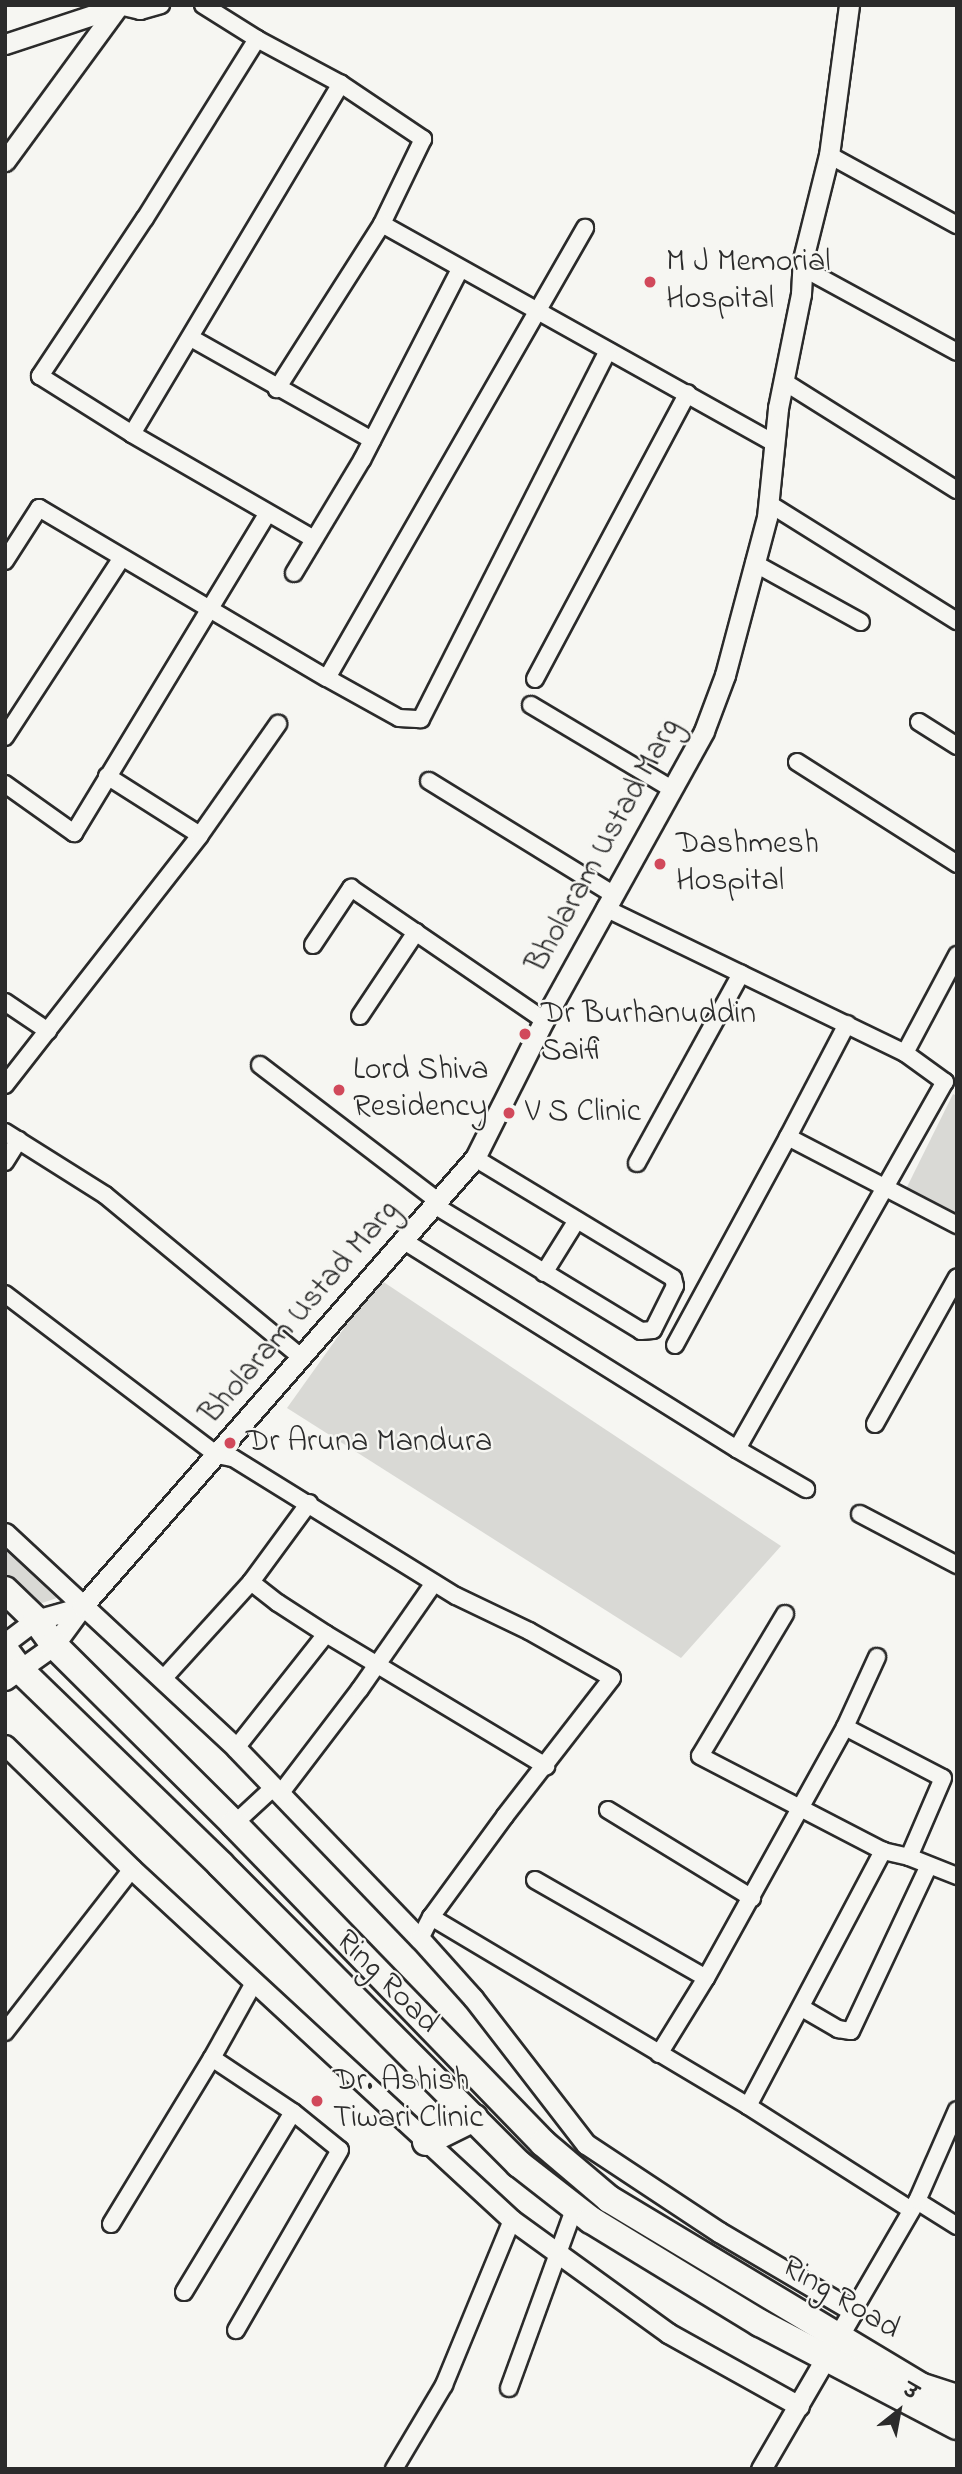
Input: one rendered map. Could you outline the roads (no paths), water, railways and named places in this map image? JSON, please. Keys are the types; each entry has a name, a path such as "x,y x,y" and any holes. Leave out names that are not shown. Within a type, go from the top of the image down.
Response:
{"highway":[{"path":"5,1590 36,1620"},
{"name":"Ring Road","path":"36,1620 54,1645 234,1824 292,1888 552,2151 608,2199 832,2348 957,2426"},
{"name":"Ring Road","path":"10,1666 220,1864 519,2164 575,2207 749,2316 957,2399"},
{"path":"426,2142 474,2118"}],"street":[{"path":"5,44 120,5 140,11 161,5"},
{"path":"5,160 120,5"},
{"path":"203,5 257,39 341,84 423,138 383,224 277,389"},
{"name":"Bholaram Ustad Marg","path":"10,1666 54,1645 82,1607 475,1158 544,1020 704,731 725,676 768,503 783,381 801,294 803,268 829,155 849,5"},
{"path":"257,39 145,218 40,376 132,434 314,539"},
{"path":"132,434 341,84"},
{"path":"829,155 957,225"},
{"path":"383,224 774,443"},
{"path":"327,678 535,310 585,228"},
{"path":"803,268 957,352"},
{"path":"294,573 372,440 460,269"},
{"path":"191,338 277,389 372,440"},
{"path":"5,561 39,508 121,559 399,718 421,719 608,351"},
{"path":"783,381 957,490"},
{"path":"535,679 688,393"},
{"path":"768,503 957,621"},
{"path":"8,793 74,833 212,609 267,514"},
{"path":"5,737 121,559"},
{"path":"754,563 861,621"},
{"path":"531,705 672,789"},
{"path":"919,722 957,746"},
{"path":"5,1085 200,835 278,724"},
{"path":"797,762 957,864"},
{"path":"107,776 200,835"},
{"path":"429,781 609,901 741,974 905,1053 951,1084 882,1189 737,1449"},
{"path":"313,945 351,888 544,1020"},
{"path":"360,1016 416,932"},
{"path":"905,1053 957,955"},
{"path":"637,1163 741,974"},
{"path":"5,1002 48,1031"},
{"path":"675,1345 847,1024"},
{"path":"261,1065 436,1203 544,1273 641,1331 653,1330 675,1286 673,1278 475,1158"},
{"path":"5,1162 12,1136 105,1195 302,1358"},
{"path":"788,1138 882,1189 957,1225"},
{"path":"544,1273 577,1220"},
{"path":"404,1241 737,1449 806,1489"},
{"path":"875,1424 957,1277"},
{"path":"5,1294 217,1455 233,1458 434,1583 612,1678 505,1816 431,1917 420,1939"},
{"path":"163,1679 251,1582 309,1503"},
{"path":"860,1514 957,1565"},
{"path":"5,1533 236,1748 420,1939 473,1998 586,2144 719,2232 853,2311"},
{"path":"251,1582 326,1634 546,1766"},
{"path":"234,1824 277,1790 377,1665 434,1583"},
{"path":"5,1643 36,1620 82,1607"},
{"path":"785,1614 700,1756 883,1851 909,1857 957,1876"},
{"path":"236,1748 326,1634"},
{"path":"659,2054 706,1978 801,1810 845,1727 877,1657"},
{"path":"845,1727 943,1778 909,1857"},
{"path":"5,1745 132,1870 512,2220 668,2333 799,2406"},
{"path":"608,1810 752,1898"},
{"path":"748,2106 883,1851"},
{"path":"802,2008 838,2029 851,2031 929,1866"},
{"path":"5,2032 132,1870"},
{"path":"535,1880 706,1978"},
{"path":"431,1917 914,2206 957,2226"},
{"path":"111,2224 212,2058 254,1983"},
{"path":"212,2058 293,2112 340,2150 339,2156 236,2329"},
{"path":"761,2469 914,2206 957,2110"},
{"path":"184,2292 293,2112"},
{"path":"509,2388 575,2207"},
{"path":"394,2469 444,2385 512,2220"}],"place":[{"name":"M J Memorial Hospital","path":"650,282"},
{"name":"Dashmesh Hospital","path":"660,864"},
{"name":"Dr Burhanuddin Saifi","path":"525,1034"},
{"name":"Lord Shiva Residency","path":"339,1090"},
{"name":"V S Clinic","path":"509,1113"},
{"name":"Dr Aruna Mandura","path":"230,1443"},
{"name":"Dr. Ashish Tiwari Clinic","path":"317,2101"}]}
